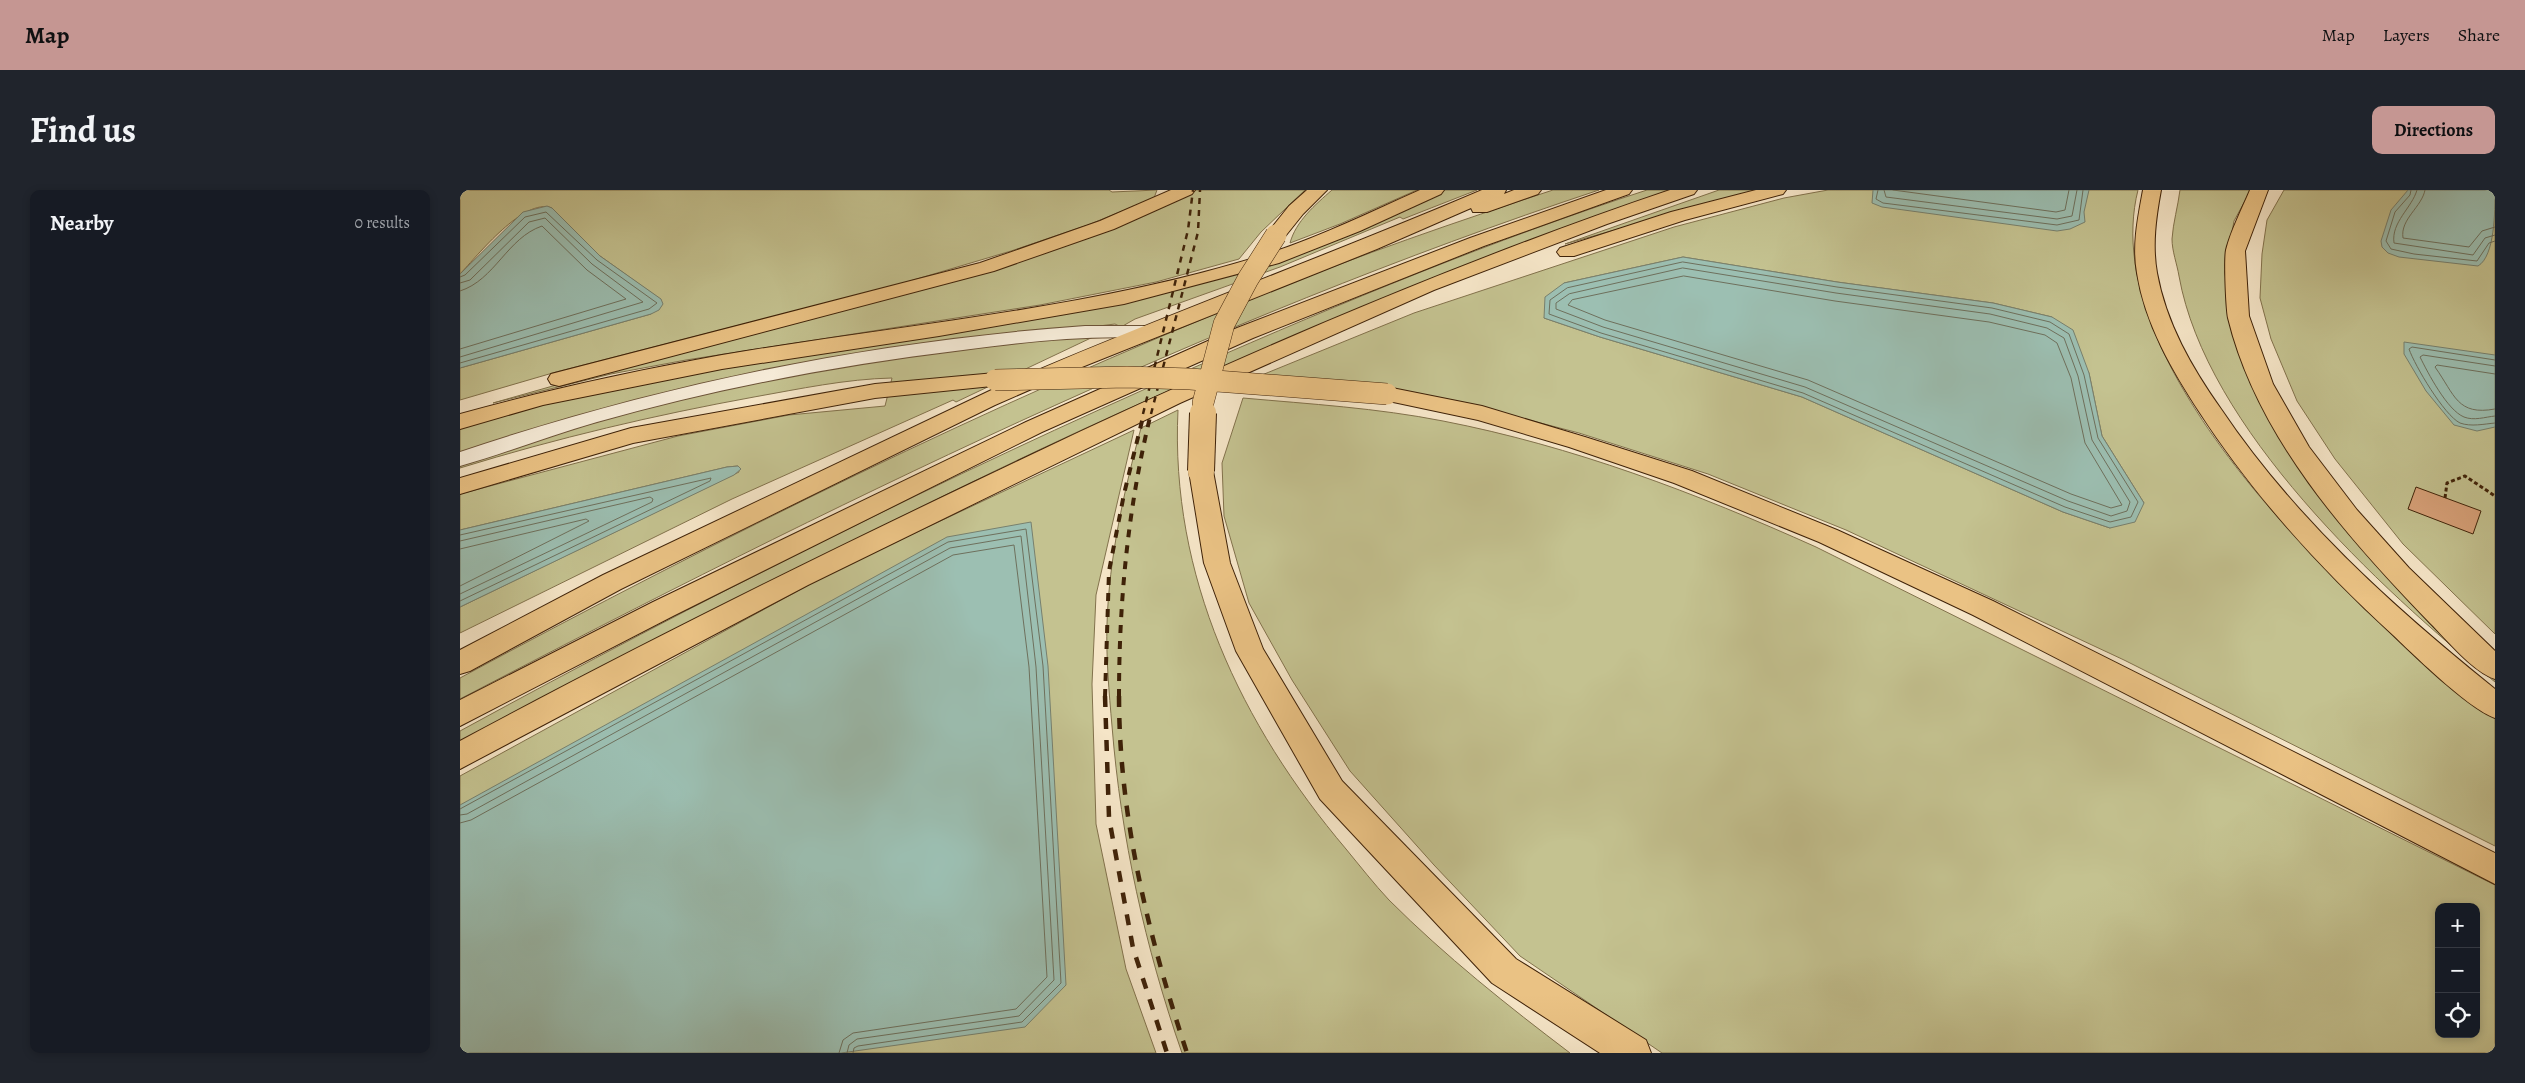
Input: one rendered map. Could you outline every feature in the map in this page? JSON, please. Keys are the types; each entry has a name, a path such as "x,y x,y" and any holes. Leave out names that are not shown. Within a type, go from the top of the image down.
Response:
{"highway":[{"path":"460,410 594,368 987,267 1107,225 1186,190"},
{"path":"1318,190 1296,210 1276,234 1248,278 1224,324 1203,403 1202,471 1217,563 1250,651 1331,790 1504,971 1633,1053"},
{"path":"460,422 540,399 722,362 939,330 1124,298 1272,259 1353,227 1435,190"},
{"path":"460,663 612,582 987,400 1147,332 1370,245 1497,190"},
{"path":"1370,245 1532,190"},
{"path":"460,714 663,609 1034,427 1245,334 1357,288 1476,242 1623,190"},
{"path":"460,756 825,564 1244,364 1454,277 1688,190"},
{"path":"1244,364 1578,248 1697,211 1777,190"},
{"path":"2152,190 2146,224 2147,272 2160,318 2180,365 2225,436 2284,511 2341,571 2436,658 2495,706"},
{"path":"2259,190 2245,210 2236,252 2234,289 2243,335 2267,398 2297,448 2338,504 2439,617 2495,668"},
{"path":"460,486 631,436 875,392 995,380 1127,377 1181,379 1387,394 1482,413 1674,474 1752,503 1983,608 2495,869"}],"lane":[{"path":"460,459 530,436 638,405 778,373 950,346 1116,330 1147,332"}],"path":[{"path":"2445,498 2448,483 2465,476 2495,496"}],"shaded area":[{"path":"460,190 1109,190 1112,192 1157,190 1154,198 1088,225 1011,251 900,284 556,372 460,400 460,368 651,314 660,299 600,256 552,208 541,207 528,211 515,219 460,274"},
{"path":"1196,190 1305,190 1261,232 1239,259 1156,282 1040,305 686,360 611,374 493,403 609,370 759,331 1143,214"},
{"path":"1332,190 1417,190 1340,224 1290,243 1301,221"},
{"path":"1441,190 1477,190 1403,219 1400,217 1280,267 1135,319 1121,327 1115,324 834,359 460,455 460,426 520,408 650,379 1208,280"},
{"path":"1553,190 1599,190 1452,242 1306,298 1162,358 878,488 598,627 460,699 460,678 756,524 957,427 1161,337 1300,280 1408,239"},
{"path":"1647,190 1677,190 1328,324 1121,412 871,532 460,746 460,731 550,682 823,541 1008,452 1195,367 1362,296 1475,251"},
{"path":"1719,190 1757,190 1565,244"},
{"path":"1828,190 2138,190 2135,261 2156,336 2196,411 2250,485 2313,555 2378,619 2440,674 2495,718 2495,846 2124,660 1846,530 1708,474 1579,433 1475,406 1257,377 1414,313 1674,227 1784,198","holes":["1683,257 1837,282 1993,303 2052,317 2089,373 2102,436 2144,503 2110,528 2063,512 1802,397 1600,337 1544,318 1564,283"]},
{"path":"2180,190 2251,190 2234,221 2225,272 2231,318 2282,437 2495,678 2495,682 2400,600 2351,552 2304,501 2260,446 2223,390 2196,333 2179,276 2172,244"},
{"path":"2284,190 2495,190 2495,634 2403,544 2335,459 2297,401 2271,339 2260,298 2262,254 2267,220"},
{"path":"1093,337 956,402 953,400 732,499 460,633 460,607 739,472 738,466 727,467 460,530 460,494 678,436 789,415 885,406 892,378 857,380 823,385 717,404 643,419 570,437 460,468 460,462 594,420 777,376 1002,343"},
{"path":"1243,398 1393,413 1491,431 1633,473 1771,527 1816,547 2495,885 2495,1053 1662,1053 1520,956 1434,865 1350,771 1292,680 1249,603 1224,516 1222,463"},
{"path":"1178,410 1179,471 1186,531 1200,589 1220,645 1245,699 1274,751 1308,801 1389,900 1477,980 1570,1053 1182,1053 1146,932 1128,851 1116,768 1107,662 1108,599 1114,550 1123,500 1141,428"},
{"path":"1134,430 1096,595 1092,684 1096,824 1126,969 1156,1053 460,1053 460,776 834,571"}],"water":[{"path":"1873,190 2089,190 2084,212 2085,222 2070,229 2057,231 1882,207 1872,203"},
{"path":"2408,190 2495,190 2493,232 2484,261 2478,266 2399,257 2388,253 2382,247 2381,241 2391,210"},
{"path":"547,206 552,208 600,256 661,299 663,304 659,310 651,314 460,368 460,274 523,212"},
{"path":"1683,257 1837,282 1993,303 2052,317 2073,330 2089,373 2102,436 2144,503 2135,522 2110,528 2063,512 1802,397 1600,337 1544,318 1545,297 1564,283"},
{"path":"2404,342 2495,355 2495,427 2477,431 2454,425 2426,391 2404,354"},
{"path":"738,466 741,469 734,475 460,607 460,530"},
{"path":"1031,522 1048,666 1066,985 1025,1027 841,1053 460,1053 460,805 947,537"}],"building":[{"path":"2416,487 2481,511 2473,534 2408,509"}],"railway":[{"path":"1143,414 1188,230 1193,190"},
{"path":"1151,414 1198,232 1200,190"},
{"path":"1105,696 1109,571 1124,494 1144,413"},
{"path":"1119,696 1119,661 1126,554 1136,483 1151,413"},
{"path":"1105,696 1109,818 1133,948 1167,1053"},
{"path":"1119,696 1120,742 1130,832 1160,966 1187,1053"}]}
